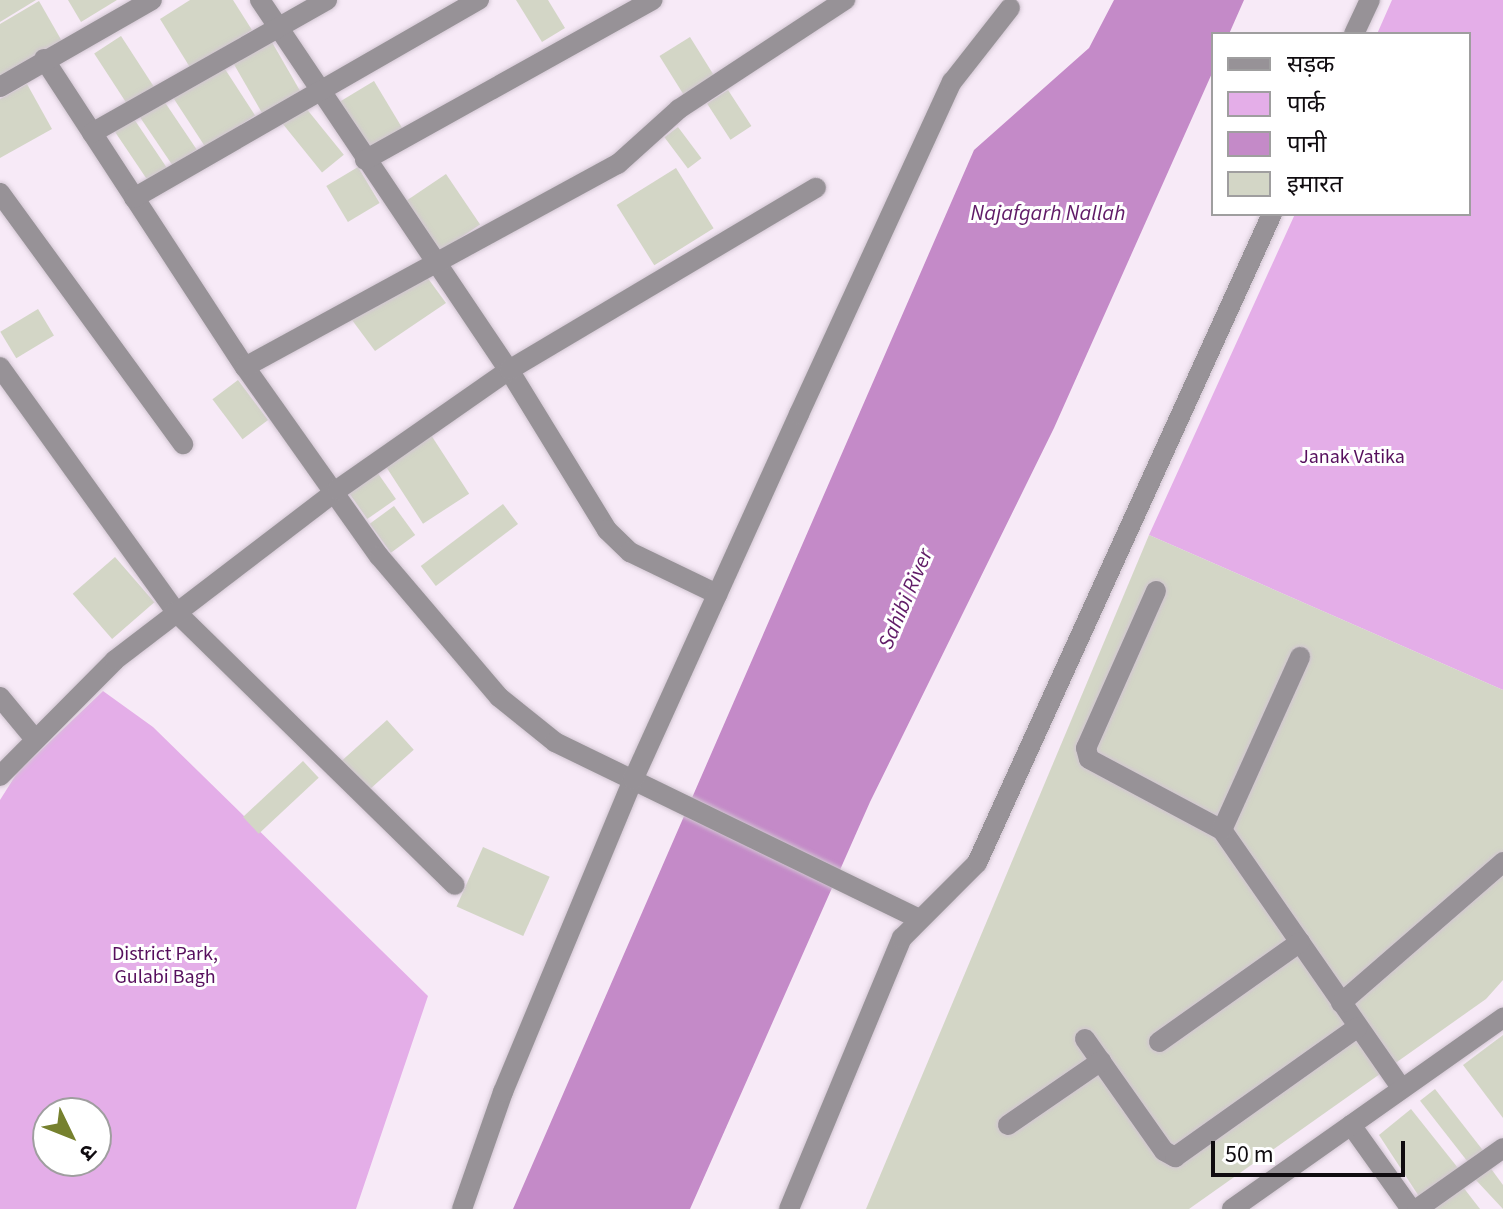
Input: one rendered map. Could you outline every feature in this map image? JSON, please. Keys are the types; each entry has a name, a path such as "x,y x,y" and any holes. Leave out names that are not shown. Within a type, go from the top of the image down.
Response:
{"street":[{"path":"0,87 44,59 152,0"},
{"path":"260,0 509,370 607,530 630,552 717,594"},
{"path":"92,133 327,0"},
{"path":"134,198 479,0"},
{"path":"365,160 652,0"},
{"path":"245,367 433,261 618,164 679,109 845,0"},
{"path":"1355,32 1370,0"},
{"path":"462,1209 503,1092 633,780 717,594 952,82 1010,8"},
{"path":"44,59 245,367 337,490 379,556 499,697 555,742 861,886 918,918"},
{"path":"0,776 34,738 176,612 337,490 509,370 816,188"},
{"path":"0,193 183,444"},
{"path":"789,1209 902,938 918,918 977,863 1271,216"},
{"path":"0,367 176,612 455,885"},
{"path":"1156,591 1086,753 1095,764 1222,830 1401,1088"},
{"path":"1222,830 1300,657"},
{"path":"0,697 34,738"},
{"path":"1341,1003 1503,862"},
{"path":"1159,1042 1300,942"},
{"path":"1232,1209 1503,1018"},
{"path":"1085,1039 1164,1151 1175,1157 1358,1027"},
{"path":"1008,1125 1101,1061"},
{"path":"1351,1125 1411,1209"},
{"path":"1417,1209 1503,1148"}],"green space":[{"name":"Janak Vatika","path":"1392,0 1503,0 1503,690 1149,535 1294,216 1471,216 1471,32 1378,32"},
{"name":"District Park, Gulabi Bagh","path":"103,691 153,727 428,996 356,1209 0,1209 0,800 17,773"}],"water":[{"name":"Najafgarh Nallah","path":"1114,0 1244,0 1230,32 1211,32 1211,75 1054,428 870,802 690,1209 513,1209 974,150 1089,48"}],"building":[{"path":"0,0 36,0 0,22"},
{"path":"68,0 117,0 81,22"},
{"path":"190,0 233,0 252,30 191,69 160,19"},
{"path":"516,0 548,0 565,28 542,42"},
{"path":"39,1 63,43 0,80 0,24"},
{"path":"121,36 154,87 127,105 94,53"},
{"path":"269,37 301,92 263,114 231,59"},
{"path":"690,37 714,75 683,94 659,56"},
{"path":"223,66 255,115 206,148 174,98"},
{"path":"374,81 404,131 368,152 338,103"},
{"path":"27,84 52,129 0,158 0,99"},
{"path":"728,90 751,126 730,140 707,104"},
{"path":"162,98 197,149 173,166 138,114"},
{"path":"301,102 344,155 322,172 279,120"},
{"path":"134,119 167,168 148,181 115,132"},
{"path":"678,127 701,158 688,168 664,137"},
{"path":"358,167 380,203 348,222 326,186"},
{"path":"676,168 714,228 654,265 617,205"},
{"path":"446,174 480,225 438,253 404,203"},
{"path":"427,277 446,303 375,351 352,320"},
{"path":"38,309 54,336 16,358 0,332"},
{"path":"238,380 268,420 243,439 212,399"},
{"path":"431,435 469,494 423,524 385,465"},
{"path":"377,472 396,499 367,519 348,492"},
{"path":"503,504 518,524 436,586 421,566"},
{"path":"394,506 415,535 391,553 370,524"},
{"path":"1149,535 1503,690 1503,980 1486,999 1189,1209 866,1209"},
{"path":"115,557 154,602 112,639 73,594"},
{"path":"387,720 414,750 364,795 337,765"},
{"path":"303,761 319,778 259,834 243,817"},
{"path":"483,847 550,877 523,936 457,906"},
{"path":"1503,1035 1503,1118 1463,1065"},
{"path":"1435,1089 1484,1152 1469,1164 1420,1101"},
{"path":"1411,1109 1458,1168 1420,1198 1379,1135"},
{"path":"1489,1166 1503,1185 1503,1209 1474,1178"},
{"path":"1463,1187 1480,1209 1434,1209"}],"water label":[{"name":"Sahibi River","path":"906,599"}]}
